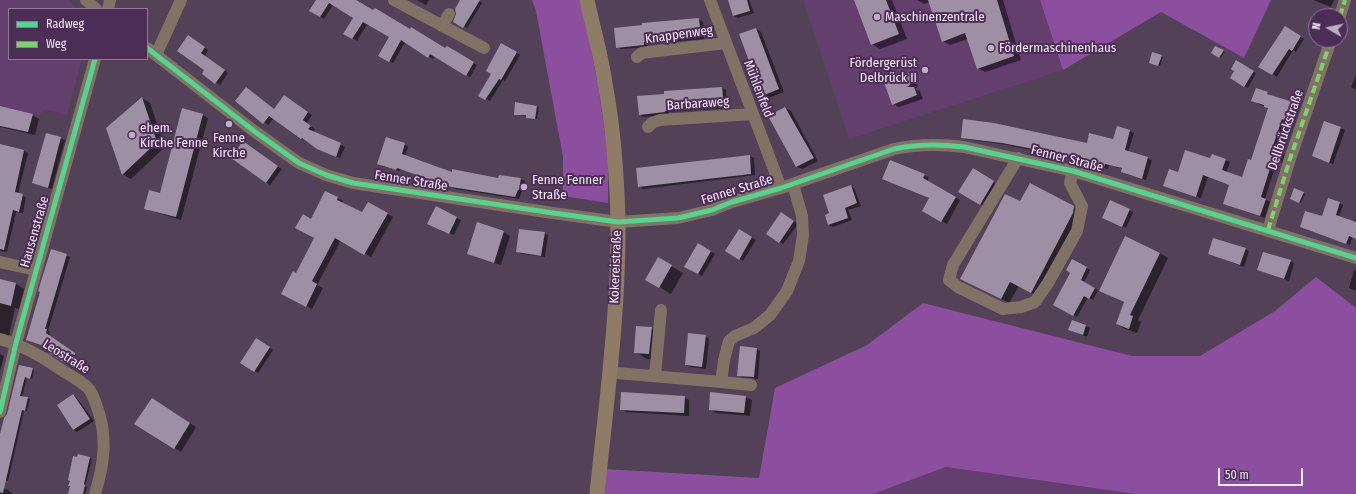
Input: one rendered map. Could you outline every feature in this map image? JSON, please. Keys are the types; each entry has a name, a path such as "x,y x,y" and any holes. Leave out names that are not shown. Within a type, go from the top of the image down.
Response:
{"main road":[{"name":"Kokereistraße","path":"587,0 605,83 614,154 618,222 615,297 597,494"}],"street":[{"path":"86,0 95,8"},
{"path":"152,51 181,0"},
{"path":"394,0 484,48"},
{"name":"Mühlenfeld","path":"710,0 780,188"},
{"path":"442,26 449,14"},
{"name":"Knappenweg","path":"637,57 642,53 726,43"},
{"name":"Dellbrückstraße","path":"1268,230 1290,159 1328,48"},
{"name":"Fenner Straße","path":"152,51 254,131 298,163 326,175 353,183 618,222 678,218 712,210 732,202 793,184 894,149 935,144 964,147 1073,171 1356,258"},
{"name":"Hausenstraße","path":"0,412 16,343 95,60"},
{"name":"Barbaraweg","path":"648,127 652,123 660,120 753,114"},
{"path":"1018,158 952,265 949,280 958,287 1003,309 1021,308 1035,302 1048,283 1077,231 1082,206 1070,183 1073,171"},
{"path":"721,382 724,360 729,341 736,336 754,328 770,315 787,291 799,261 802,235 802,216 793,184"},
{"path":"0,262 36,270"},
{"path":"655,376 661,310"},
{"name":"Leostraße","path":"0,339 16,343 50,362 89,388 102,419 105,438 100,473 95,494"},
{"path":"617,373 751,385"}],"shaded area":[{"path":"0,0 68,0 76,8 8,8 8,60 82,60 67,116 52,111 43,110 39,116 0,106"},
{"path":"532,0 581,0 598,85 608,156 608,203 563,196 563,157 536,11"},
{"path":"803,0 1040,0 1063,70 849,139"},
{"path":"1040,0 1271,0 1244,58 1161,12 1063,70"},
{"path":"1316,277 1356,308 1356,494 1136,494 946,467 873,494 604,494 605,469 759,478 775,388 867,345 923,303 1132,356 1200,356 1275,311"},
{"path":"946,467 1136,494 873,494"}],"building":[{"path":"316,0 356,0 373,10 375,8 410,29 411,27 445,48 447,46 474,62 466,76 430,54 428,58 401,40 389,62 378,56 389,37 363,22 352,39 343,34 353,18 329,3 320,17 309,11"},
{"path":"460,0 480,0 463,28 453,22 456,14 455,9"},
{"path":"728,0 747,0 750,11 733,16"},
{"name":"Maschinenzentrale","path":"854,0 886,0 899,34 871,45"},
{"path":"928,0 997,0 1014,56 977,69 965,33 942,42"},
{"path":"699,18 701,37 644,42 644,45 616,48 614,28 642,25 642,23"},
{"path":"1285,26 1301,36 1292,51 1289,49 1272,75 1258,67"},
{"path":"756,28 779,89 762,96 739,34"},
{"path":"188,35 205,47 201,53 225,70 215,84 202,74 204,70 177,51"},
{"path":"501,43 517,52 501,80 499,79 485,100 478,96 491,74 486,71"},
{"path":"1215,46 1224,50 1219,58 1211,53"},
{"path":"1152,52 1162,55 1158,66 1149,63"},
{"path":"1236,60 1254,71 1244,87 1230,78 1234,71 1231,69"},
{"path":"909,73 912,83 907,87 914,87 917,95 892,105 884,82"},
{"path":"246,87 274,109 284,95 308,112 303,120 311,126 308,129 341,143 336,157 317,149 269,116 263,124 235,101"},
{"path":"722,87 724,106 665,111 639,115 637,96 664,94 664,91"},
{"path":"1256,88 1268,92 1267,94 1296,103 1290,122 1282,119 1272,149 1281,152 1278,161 1273,159 1261,197 1266,199 1260,216 1223,204 1229,185 1203,175 1196,197 1163,186 1169,169 1178,172 1185,150 1210,158 1212,154 1226,159 1222,170 1242,177 1248,159 1251,160 1268,108 1264,107 1264,105 1251,101"},
{"name":"ehem. Kirche Fenne","path":"142,97 157,142 122,175 106,128"},
{"path":"515,102 537,106 535,119 526,118 526,115 514,115"},
{"path":"0,106 33,114 28,132 0,126"},
{"path":"785,107 814,158 796,167 768,116"},
{"path":"182,108 203,114 176,217 144,209 149,190 160,193"},
{"path":"963,119 994,123 1087,143 1089,133 1113,139 1117,126 1130,130 1125,150 1148,157 1142,179 1121,172 1122,168 1105,164 1104,167 1082,162 1082,160 1028,148 961,138"},
{"path":"1324,121 1341,127 1329,163 1312,156"},
{"path":"46,133 61,137 48,188 32,183"},
{"path":"386,137 405,143 402,154 452,172 452,169 498,178 499,175 521,178 519,190 515,197 451,187 397,168 396,170 377,164"},
{"path":"243,141 278,166 266,183 231,158"},
{"path":"0,144 24,150 15,192 23,194 19,212 13,210 4,250 0,249"},
{"path":"750,155 751,174 638,187 636,168"},
{"path":"890,160 925,174 923,178 956,197 941,222 922,211 929,198 882,179"},
{"path":"973,168 994,181 980,205 958,192"},
{"path":"1030,183 1074,206 1073,213 1031,293 1010,282 1001,299 960,279 1005,194 1020,201"},
{"path":"851,185 857,203 845,208 848,218 828,225 825,215 829,213 823,195"},
{"path":"1294,188 1304,192 1299,203 1290,199"},
{"path":"325,191 338,197 337,200 362,212 368,202 388,213 364,255 335,238 312,281 317,284 306,307 281,294 293,271 296,273 314,238 295,228 303,214 311,219"},
{"path":"1328,198 1340,202 1336,215 1356,222 1356,239 1349,236 1346,244 1300,227 1305,211 1322,216"},
{"path":"1110,200 1130,209 1122,227 1102,218"},
{"path":"436,206 457,217 449,234 427,224"},
{"path":"781,212 794,221 779,243 766,234"},
{"path":"477,222 504,231 494,263 467,254"},
{"path":"519,229 545,232 541,256 516,252"},
{"path":"739,229 752,237 739,260 725,251"},
{"path":"1125,236 1160,253 1130,315 1133,316 1129,329 1116,324 1124,302 1099,291"},
{"path":"1213,238 1246,248 1240,265 1208,254"},
{"path":"698,243 711,251 698,274 684,267"},
{"path":"51,249 67,254 45,329 47,329 46,333 75,353 75,355 71,354 65,363 47,352 50,348 26,340 40,292 38,291"},
{"path":"1263,252 1291,260 1284,279 1257,270"},
{"path":"658,257 672,265 659,288 645,280"},
{"path":"1072,259 1087,267 1081,280 1095,288 1089,299 1084,296 1073,316 1053,305 1070,273 1066,270"},
{"path":"0,279 16,283 11,306 0,303"},
{"path":"1072,320 1086,325 1083,335 1068,330"},
{"path":"636,326 652,327 649,354 634,353"},
{"path":"688,333 706,335 702,367 685,365"},
{"path":"256,338 270,347 254,372 240,363"},
{"path":"740,346 757,348 754,377 737,376"},
{"path":"19,365 33,368 30,379 25,377 20,396 28,397 25,411 22,410 3,493 0,492 0,434 4,418 7,414"},
{"path":"621,392 685,396 684,413 620,410"},
{"path":"710,392 746,396 744,413 709,410"},
{"path":"73,394 90,419 73,430 57,405"},
{"path":"152,398 190,423 174,449 134,424"},
{"path":"78,454 90,457 83,494 68,494 70,486 68,486 70,481 68,480 73,456 77,457"}],"marked path":[{"path":"1342,8 1345,0"},
{"path":"1268,230 1290,159 1328,48"}],"cycle path":[{"path":"148,49 254,131 299,163 326,175 353,183 618,222 678,218 712,210 732,202 781,188 894,149 920,145 946,145 964,147 1073,171 1356,258"},
{"path":"0,412 16,343 95,60"}],"place":[{"name":"Maschinenzentrale","path":"877,17"},
{"name":"Fördermaschinenhaus","path":"991,48"},
{"name":"Fördergerüst Delbrück II","path":"925,70"},
{"name":"Fenne Kirche","path":"229,124"},
{"name":"ehem. Kirche Fenne","path":"132,135"},
{"name":"Fenne Fenner Straße","path":"524,187"}]}
